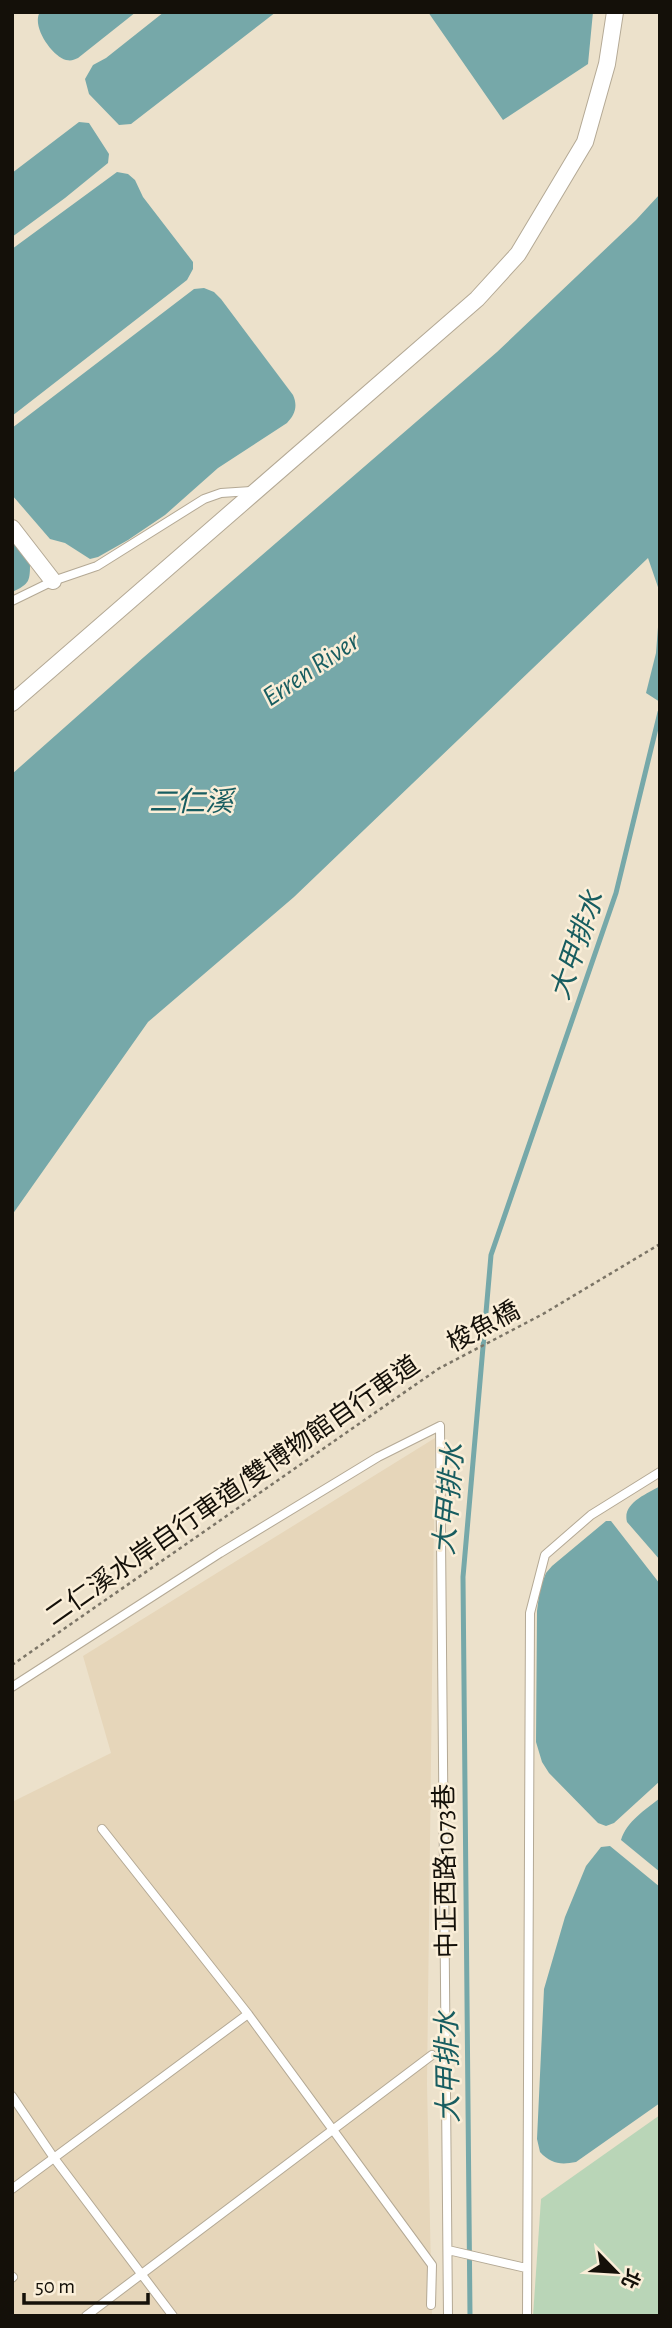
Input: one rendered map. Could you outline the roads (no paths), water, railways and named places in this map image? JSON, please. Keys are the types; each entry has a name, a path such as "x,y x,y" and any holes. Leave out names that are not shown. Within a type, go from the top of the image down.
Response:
{"street":[{"path":"12,704 477,299 518,254 586,142 607,64 615,12"},
{"path":"12,528 53,581"}],"lane":[{"path":"12,601 53,581 97,566 204,499 221,493 257,491"},
{"name":"中正西路1073巷","path":"12,1687 231,1546 378,1457 440,1426 448,2316"},
{"path":"527,2316 530,1613 545,1555 591,1515 660,1472"},
{"path":"102,1829 248,2014 432,2265 431,2305"},
{"path":"12,2189 248,2014"},
{"path":"86,2316 432,2055"},
{"path":"12,2096 54,2158 173,2316"},
{"path":"448,2250 526,2268"}],"water":[{"path":"40,12 136,12 78,58 66,60 55,53 44,40 38,25"},
{"path":"164,12 276,12 131,124 119,125 89,94 85,79 93,65 106,58"},
{"path":"428,12 593,12 588,64 503,120"},
{"path":"79,122 89,123 109,154 108,163 12,237 12,173"},
{"path":"117,172 128,174 135,180 143,197 193,262 193,269 187,280 12,416 12,249"},
{"name":"二仁溪","path":"660,194 660,593 648,558 294,897 148,1022 12,1215 12,774 497,352"},
{"path":"204,288 221,299 293,395 295,410 292,417 287,423 218,468 165,515 98,557 90,559 65,543 50,539 12,495 12,428 194,289"},
{"path":"12,539 30,562 30,574 22,587 12,592"},
{"path":"660,601 660,702 646,693 656,653"},
{"path":"660,1486 660,1560 627,1522 626,1515 632,1504"},
{"path":"606,1521 611,1521 660,1584 660,1781 614,1823 606,1826 598,1823 549,1773 542,1762 536,1742 537,1611 540,1588 552,1566"},
{"path":"660,1798 660,1872 621,1840 632,1822"},
{"path":"610,1846 660,1887 660,2103 576,2162 556,2163 540,2152 537,2139 544,1989 565,1917 586,1866 601,1847"}],"waterway":[{"name":"大甲排水","path":"470,2316 463,1577 491,1255 616,893 660,712"}],"water label":[{"name":"Erren River","path":"310,668"}]}
